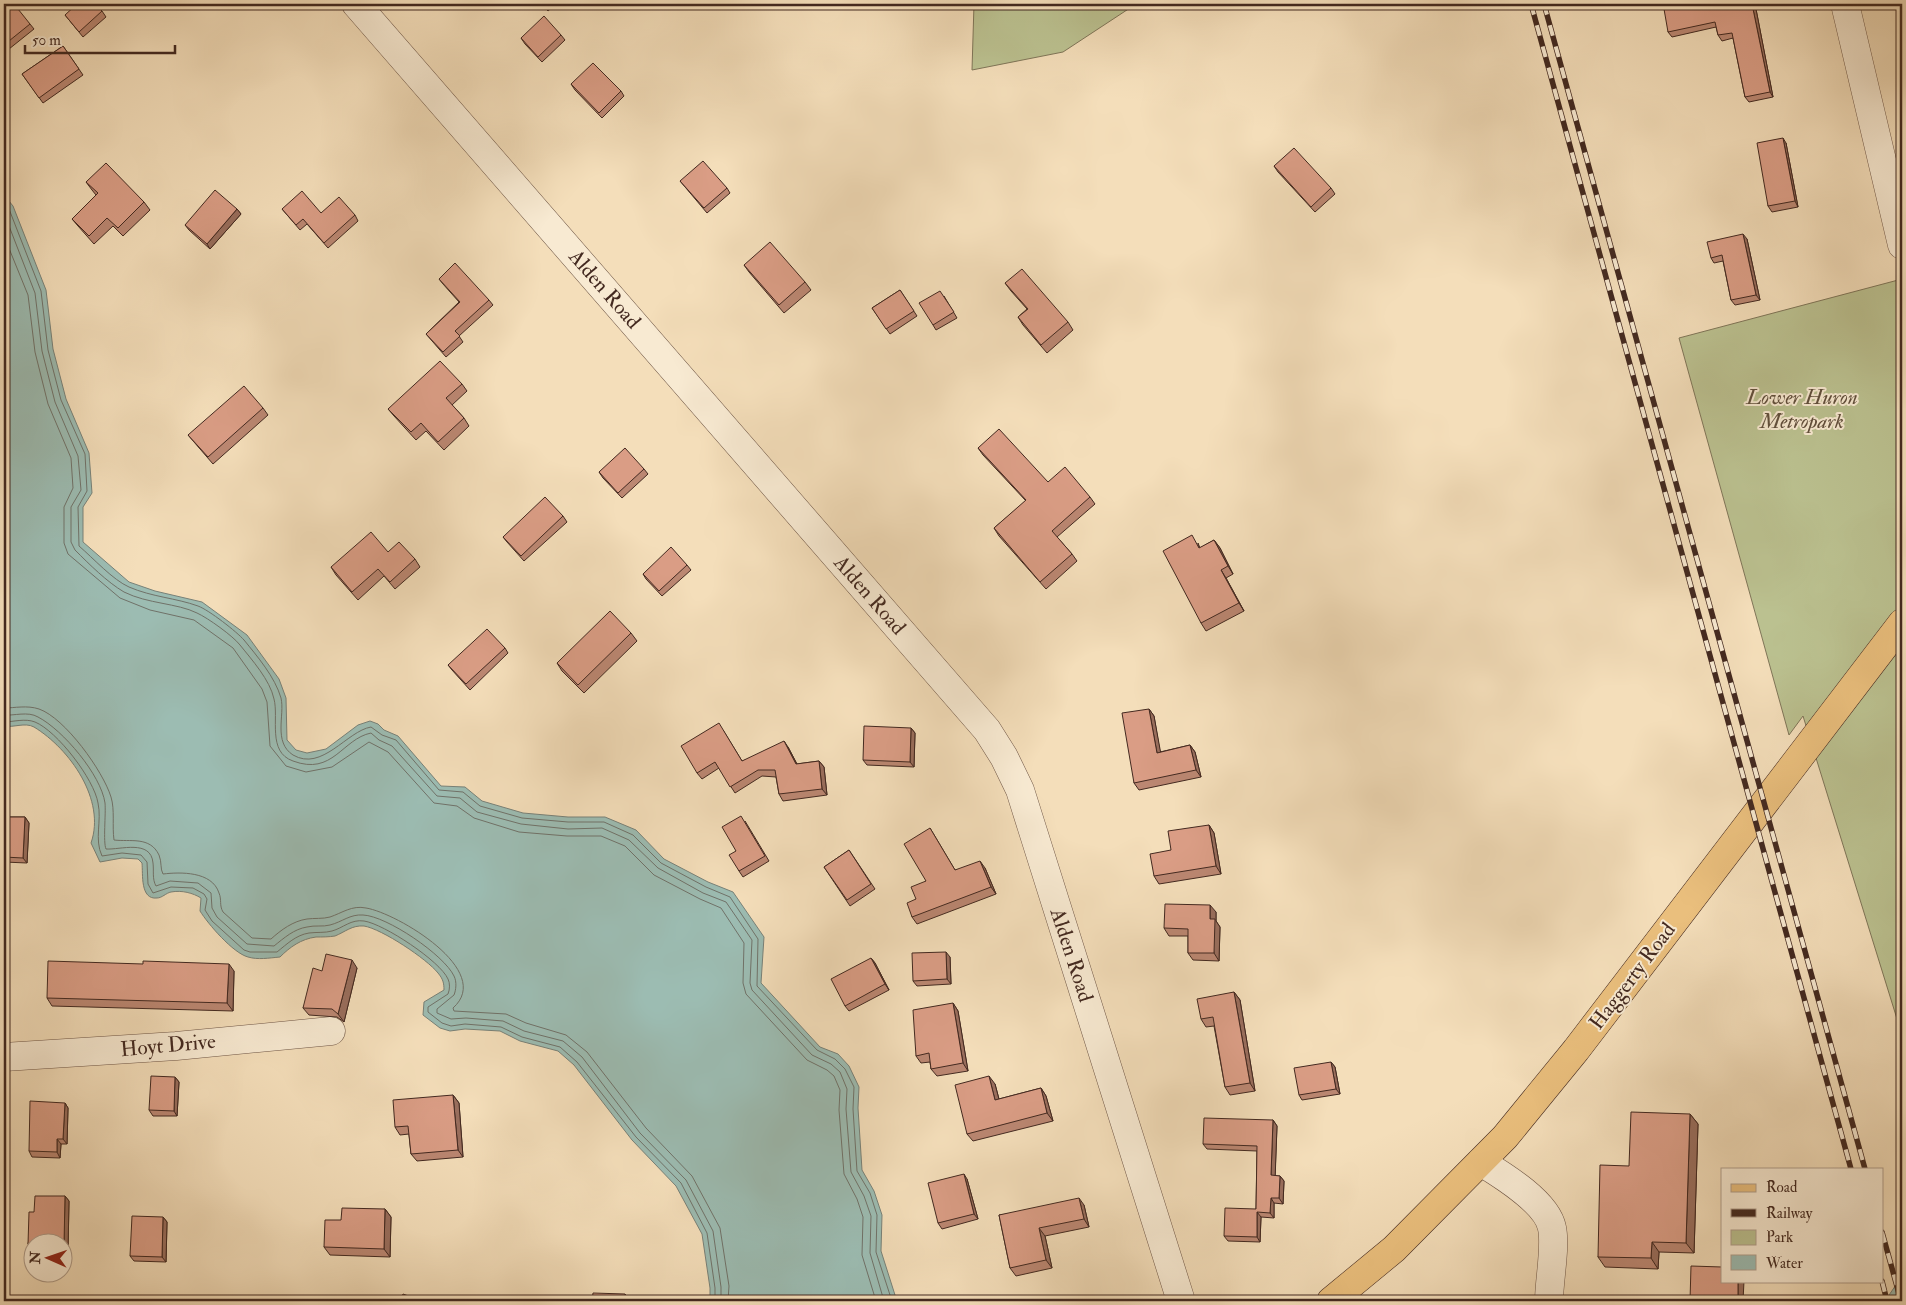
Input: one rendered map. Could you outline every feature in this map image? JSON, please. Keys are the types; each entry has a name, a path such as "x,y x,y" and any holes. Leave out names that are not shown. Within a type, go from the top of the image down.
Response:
{"main road":[{"name":"Haggerty Road","path":"1331,1301 1394,1249 1505,1137 1576,1050 1902,623"}],"street":[{"name":"Alden Road","path":"356,4 987,730 1004,757 1020,790 1181,1301"},
{"path":"1844,4 1902,245"},
{"name":"Hoyt Drive","path":"4,1057 176,1046 332,1030"},
{"path":"1481,1162 1526,1193 1541,1209 1552,1228 1549,1301"}],"green space":[{"path":"974,4 1136,4 1063,52 972,70"},
{"name":"Lower Huron Metropark","path":"1902,279 1902,1035 1803,716 1789,735 1679,338"}],"water":[{"path":"4,195 13,206 46,290 53,349 66,399 89,453 92,493 83,507 83,542 129,582 155,591 202,602 247,635 279,679 286,698 287,740 296,750 307,753 326,749 358,725 370,721 398,736 441,786 465,787 482,801 523,813 568,817 605,817 636,830 664,859 708,882 733,892 764,937 761,983 820,1047 838,1054 849,1066 859,1087 858,1108 862,1170 874,1191 882,1215 881,1251 895,1295 895,1301 710,1301 710,1288 702,1234 676,1186 632,1140 574,1065 558,1051 520,1041 500,1031 465,1029 450,1031 440,1028 423,1015 424,1002 444,990 440,975 414,953 392,938 372,928 356,927 335,936 316,937 305,940 292,947 280,957 252,958 235,950 209,923 200,911 201,898 191,893 175,891 159,898 152,898 145,891 142,863 138,859 122,858 100,862 91,843 94,827 89,793 82,777 72,762 60,748 34,727 27,725 4,726"},
{"path":"1902,1276 1902,1301 1885,1301"}],"building":[{"path":"4,4 14,4 30,24 4,45"},
{"path":"77,4 95,4 102,11 79,32 65,15"},
{"path":"1678,4 1752,4 1770,92 1745,97 1732,33 1718,35 1715,22 1668,32 1664,9 1678,6"},
{"path":"544,16 561,35 538,57 521,38"},
{"path":"63,46 79,69 39,98 22,74"},
{"path":"593,63 621,91 599,113 571,84"},
{"path":"1783,138 1795,201 1768,206 1757,143"},
{"path":"1294,148 1331,188 1311,207 1274,166"},
{"path":"703,161 727,188 704,208 680,181"},
{"path":"106,163 144,202 118,228 107,218 89,236 72,219 98,193 86,182"},
{"path":"215,190 237,209 207,244 185,225"},
{"path":"302,191 321,213 339,197 355,215 324,243 303,219 296,225 282,209"},
{"path":"1743,234 1756,295 1731,300 1722,255 1711,258 1707,242"},
{"path":"770,242 805,282 779,305 744,265"},
{"path":"455,263 489,300 455,331 460,336 443,352 426,334 460,302 439,279"},
{"path":"1022,269 1068,322 1041,345 1018,317 1028,309 1005,283"},
{"path":"900,290 914,311 886,329 872,308"},
{"path":"940,291 954,312 933,325 919,303"},
{"path":"440,361 462,384 446,398 464,418 438,442 421,423 411,432 388,409"},
{"path":"244,386 263,408 208,457 188,435"},
{"path":"999,429 1048,482 1065,467 1090,497 1052,531 1072,554 1040,582 994,528 1026,500 978,448"},
{"path":"625,448 644,469 618,493 599,472"},
{"path":"545,497 563,516 521,556 503,537"},
{"path":"371,532 388,552 399,542 415,559 390,582 378,569 352,592 331,567"},
{"path":"1192,535 1199,548 1214,540 1228,566 1221,570 1239,603 1201,623 1163,551"},
{"path":"671,547 687,565 659,591 643,574"},
{"path":"610,611 631,633 578,685 557,663"},
{"path":"487,629 505,648 466,684 448,665"},
{"path":"1149,709 1157,753 1190,745 1196,770 1134,783 1122,713"},
{"path":"719,723 742,761 784,741 796,764 819,761 822,789 779,794 775,770 758,770 730,787 715,762 697,773 681,746"},
{"path":"864,726 911,728 910,762 863,760"},
{"path":"741,816 765,856 739,871 729,855 736,851 722,827"},
{"path":"4,817 25,817 23,858 4,857"},
{"path":"1209,825 1216,866 1154,876 1150,854 1171,850 1168,831"},
{"path":"930,828 955,870 980,861 991,887 912,917 907,903 916,899 911,887 926,881 904,844"},
{"path":"849,850 871,884 847,900 824,867"},
{"path":"1165,904 1210,905 1210,919 1215,919 1214,953 1188,953 1188,929 1164,928"},
{"path":"946,952 947,979 913,981 912,953"},
{"path":"326,954 352,960 338,1014 332,1009 303,1008 313,968 322,971"},
{"path":"871,958 885,984 845,1006 831,979"},
{"path":"48,961 143,964 143,961 229,964 227,1003 47,998"},
{"path":"1234,992 1250,1083 1225,1087 1213,1017 1201,1019 1197,999"},
{"path":"953,1003 963,1063 931,1069 929,1053 916,1056 913,1010"},
{"path":"1331,1062 1336,1089 1299,1095 1294,1068"},
{"path":"151,1076 175,1077 174,1111 149,1110"},
{"path":"989,1076 995,1100 1041,1088 1047,1113 967,1134 955,1085"},
{"path":"453,1095 458,1150 411,1154 408,1126 395,1127 393,1100"},
{"path":"30,1101 65,1103 63,1139 57,1139 57,1152 29,1151"},
{"path":"1631,1112 1690,1114 1686,1243 1652,1242 1651,1258 1598,1257 1600,1165 1629,1166"},
{"path":"1204,1118 1273,1120 1271,1175 1280,1176 1279,1198 1271,1198 1270,1213 1257,1212 1257,1237 1224,1236 1225,1208 1256,1209 1257,1146 1203,1144"},
{"path":"964,1174 974,1214 938,1223 928,1183"},
{"path":"35,1196 65,1196 64,1232 28,1232 29,1212 34,1212"},
{"path":"1079,1198 1084,1219 1039,1228 1046,1260 1010,1268 999,1215"},
{"path":"342,1208 385,1209 384,1249 324,1247 325,1220 341,1220"},
{"path":"132,1216 163,1217 162,1257 130,1256"},
{"path":"1691,1266 1721,1267 1721,1282 1738,1282 1738,1301 1690,1301"},
{"path":"593,1293 625,1294 625,1301 592,1301"},
{"path":"403,1294 422,1301 400,1301"}],"railway":[{"path":"1531,4 1851,1168"},
{"path":"1544,4 1865,1168"},
{"path":"1884,1239 1901,1301"},
{"path":"1882,1282 1887,1301"}]}
